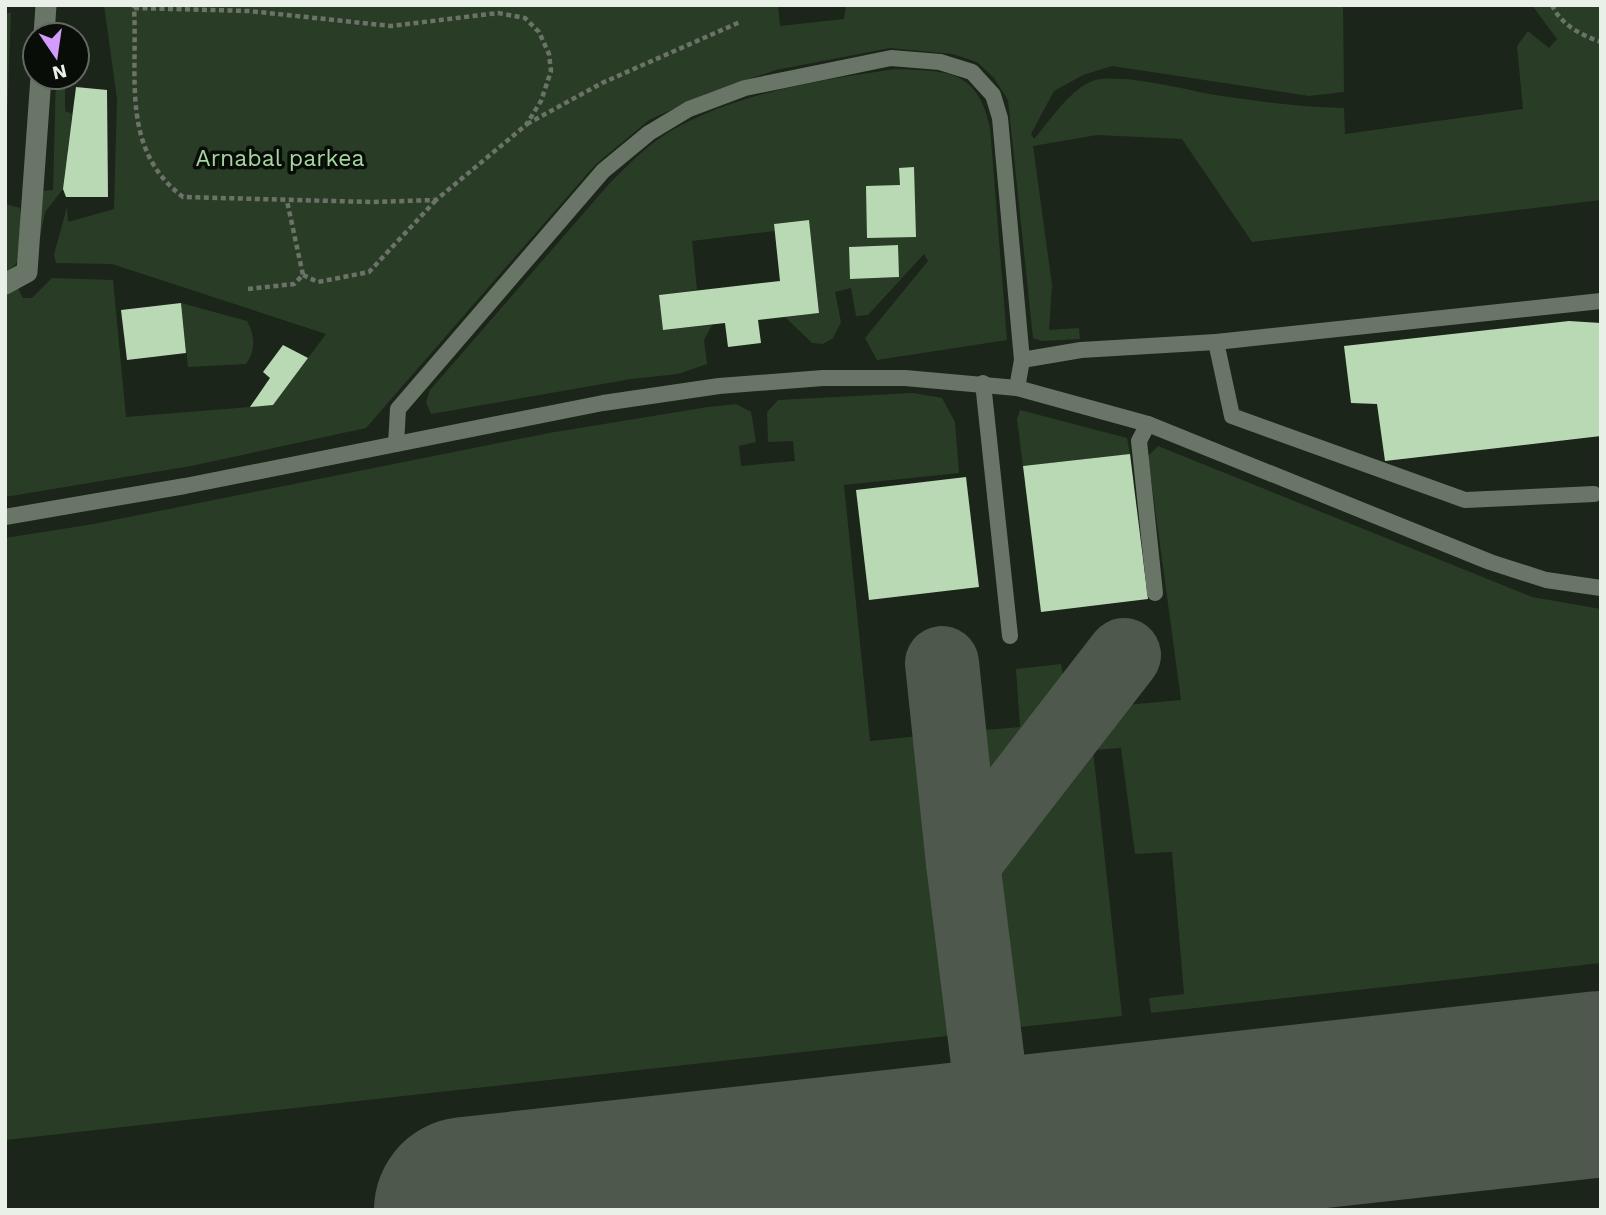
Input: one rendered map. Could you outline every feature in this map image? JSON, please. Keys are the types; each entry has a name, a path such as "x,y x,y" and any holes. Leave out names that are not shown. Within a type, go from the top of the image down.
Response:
{"street":[{"path":"5,284 27,272 40,91"}],"lane":[{"path":"396,444 398,409 603,171 649,133 689,109 745,88 891,58 940,62 972,72 993,95 1000,118 1023,360 1017,388"},
{"path":"1023,360 1081,350 1216,342 1601,301"},
{"path":"1216,342 1232,416 1465,500 1594,494"},
{"path":"5,517 185,486 603,403 719,386 823,378 983,383 1017,388 1148,424 1490,562 1546,580 1601,588"},
{"path":"983,383 1010,636"},
{"path":"1148,424 1139,441 1155,593"}],"path":[{"path":"1552,5 1558,17 1583,36 1601,42"},
{"path":"436,200 287,201 183,198 163,182 143,149 136,118 134,8 249,11 391,26 498,13 525,18 539,32 549,54 551,71 541,101 526,125"},
{"path":"303,275 318,282 369,272 436,200 526,125 602,83 740,22"},
{"path":"287,201 303,275"},
{"path":"248,289 293,284 303,275"}],"green space":[{"name":"Arnabal parkea","path":"104,5 778,5 780,26 844,19 846,5 1343,5 1344,92 1309,96 1112,66 1083,75 1054,91 1031,134 1034,139 1074,93 1090,82 1101,79 1135,80 1268,102 1344,108 1345,134 1523,109 1517,46 1528,31 1549,48 1557,39 1532,5 1601,5 1601,200 1252,242 1182,139 1097,135 1033,146 1052,285 1049,330 1079,328 1080,339 1042,341 1033,338 1008,100 994,78 977,62 953,54 890,48 776,70 708,93 649,120 595,165 366,428 191,466 5,497 5,291 17,286 23,298 32,298 52,278 113,280 126,417 273,405 326,334 112,264 56,263 54,255 67,207 68,222 114,209 117,99"},
{"path":"5,13 11,13 5,169"},
{"path":"895,69 930,71 957,77 977,94 984,108 990,127 1007,340 877,360 865,338 928,261 924,254 868,315 856,316 851,288 835,292 841,322 833,338 823,344 812,343 785,317 819,313 809,220 774,224 775,231 692,241 697,290 659,295 664,330 712,325 704,340 707,364 678,374 631,379 431,414 426,402 430,390 609,184 653,143 695,119 750,98 808,83","holes":["897,245 899,277 851,279 849,247"]},
{"path":"56,91 65,91 65,111 72,114 63,189 45,212 40,238 37,238 43,191 53,190"},
{"path":"5,204 20,208 23,244 19,259 5,274"},
{"path":"181,303 247,321 253,343 252,353 246,364 188,367"},
{"path":"913,393 942,398 955,422 959,473 844,485 870,741 929,735 966,1034 5,1140 5,538 94,524 549,433 736,404 751,412 756,442 739,446 741,466 795,461 793,441 768,442 767,412 778,400"},
{"path":"1020,410 1127,438 1130,454 1023,466 1017,419"},
{"path":"1158,446 1532,597 1601,609 1601,963 1151,1013 1149,998 1184,994 1172,852 1135,854 1121,748 1093,750 1122,1016 994,1030 975,861 1092,708 1181,700 1148,456"},
{"path":"1061,664 1068,705 970,832 959,732 1020,727 1016,669"}],"building":[{"path":"107,90 108,197 66,197 63,189 75,91"},
{"path":"914,167 916,237 867,238 866,186 900,185 899,168"},
{"path":"809,220 819,313 758,320 761,343 728,347 725,323 663,330 659,295 780,281 774,224"},
{"path":"898,245 899,277 850,279 849,247"},
{"path":"181,303 186,353 127,360 121,310"},
{"path":"1569,321 1601,323 1601,436 1385,461 1377,404 1351,403 1344,346"},
{"path":"283,345 308,358 273,405 250,407 270,378 263,372"},
{"path":"1130,454 1148,599 1041,612 1023,466"},
{"path":"966,477 979,587 869,600 856,490"}],"taxiway":[{"path":"963,863 1124,655"},
{"path":"942,663 963,863 999,1151"}],"runway":[{"path":"467,1210 1601,1084"}]}
